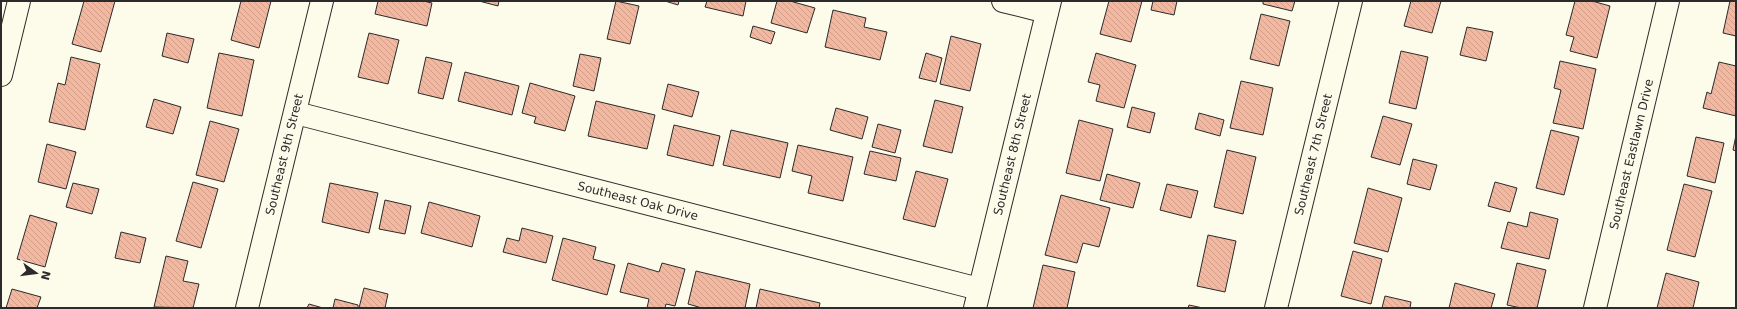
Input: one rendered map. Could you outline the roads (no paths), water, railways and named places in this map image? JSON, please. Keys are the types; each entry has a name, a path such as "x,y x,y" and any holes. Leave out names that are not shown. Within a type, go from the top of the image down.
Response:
{"street":[{"path":"1,75 19,1"},
{"name":"Southeast 9th Street","path":"248,308 322,1"},
{"path":"1003,1 1049,7"},
{"name":"Southeast 7th Street","path":"1276,308 1351,1"},
{"name":"Southeast Eastlawn Drive","path":"1595,308 1668,1"},
{"name":"Southeast 8th Street","path":"977,299 1049,7"},
{"name":"Southeast Oak Drive","path":"296,113 977,299"}]}
